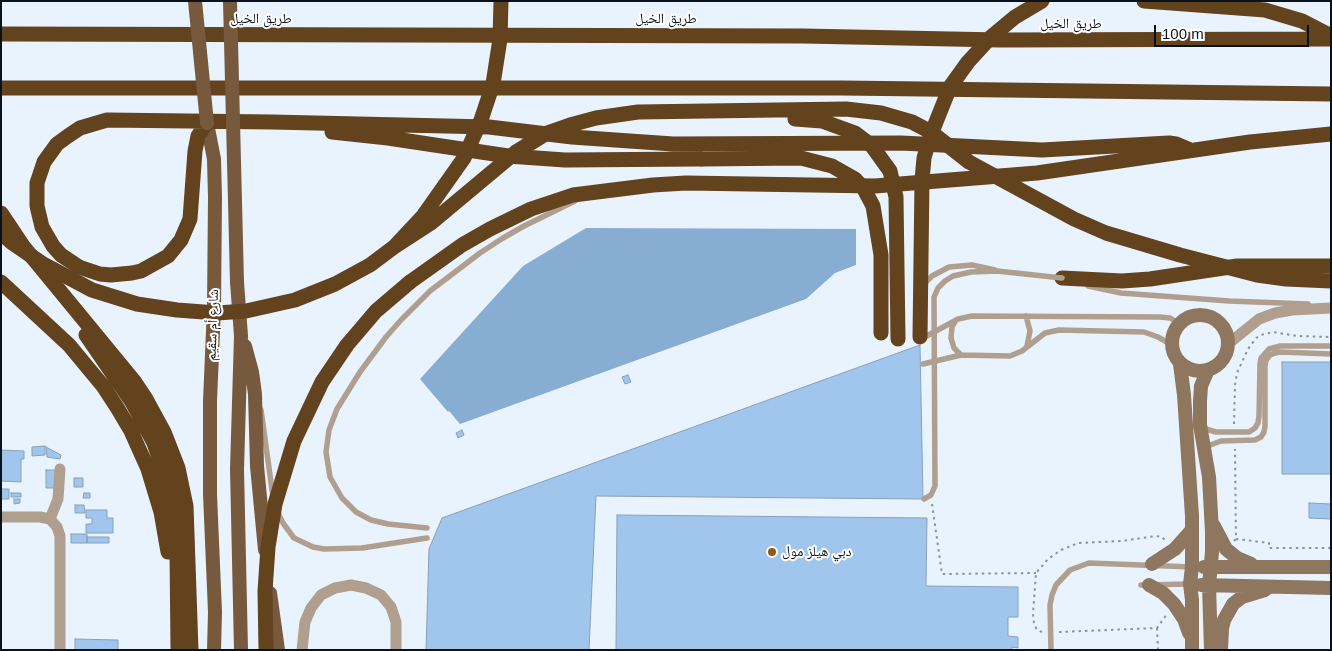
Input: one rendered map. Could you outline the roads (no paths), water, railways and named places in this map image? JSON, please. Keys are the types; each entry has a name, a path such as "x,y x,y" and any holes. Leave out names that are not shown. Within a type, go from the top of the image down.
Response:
{"highway":[{"path":"394,247 423,216 446,185 464,158 476,133 490,96 495,73 500,39 501,1"},
{"path":"919,337 922,180 924,158 930,137 950,87 968,62 991,37 1015,17 1042,1"},
{"path":"1144,1 1265,10 1302,21 1331,37"},
{"name":"طريق الخيل","path":"1,34 803,36 1000,40 1331,37"},
{"path":"1,88 842,88 1331,94"},
{"path":"1,233 43,264 92,290 137,304 199,312 246,311 295,300 353,276 431,223 516,152 547,133 583,121 624,113 846,109 870,111 912,122 925,129 969,162 1058,211 1098,230 1180,255 1257,275 1286,279 1331,281"},
{"path":"728,112 764,117 811,119 834,124 855,133 879,153 890,171 896,198 898,339"},
{"path":"206,123 198,136 195,150 190,219 182,240 168,256 141,271 111,275 100,274 80,267 61,255 53,246 39,216 36,194 37,183 44,162 50,153 68,136 80,128 93,123 121,120 489,127 572,138 673,144 901,143 1042,150 1169,143 1190,150"},
{"path":"272,122 294,128 380,137 508,156 594,161 802,158 826,163 855,179 864,189 870,200 881,255 881,333"},
{"path":"266,650 265,591 270,533 280,483 294,441 322,382 347,345 376,311 410,282 462,245 504,222 544,204 573,195 653,185 686,183 875,186 1038,174 1190,150 1331,134"},
{"path":"1,213 24,246 108,348 142,393 156,415 172,450 187,515 191,650"},
{"path":"1062,278 1122,281 1150,279 1237,266 1331,266"},
{"path":"1,282 50,327 87,365 113,401 131,431 145,462 161,512 177,596"},
{"path":"62,293 82,330 132,402 159,458 168,487 174,518 177,550 178,650"}],"main road":[{"name":"شارع أم سقيم","path":"195,1 206,123 214,159 214,308 210,401 210,485 215,612 214,650"},
{"name":"شارع أم سقيم","path":"230,1 237,282 241,336 237,469 241,650"},
{"path":"1206,316 1222,326 1228,344 1218,365 1208,370 1190,370 1180,364 1174,355 1172,337 1180,324 1188,318 1206,316"},
{"path":"241,336 252,372 255,394 261,518 278,650"},
{"path":"1180,364 1184,395 1192,530 1190,584 1192,647"},
{"path":"1208,370 1200,394 1200,425 1209,478 1212,520 1212,567 1209,585 1211,650"},
{"path":"1212,520 1218,536 1226,549 1237,558 1257,567"},
{"path":"1152,564 1175,549 1192,530"},
{"path":"1192,567 1331,567"},
{"path":"1190,584 1331,588"},
{"path":"1145,585 1162,593 1174,604 1184,619 1192,647"},
{"path":"1221,650 1224,620 1233,604 1251,594 1274,587"}],"street":[{"path":"1228,344 1259,319 1275,313 1331,307"},
{"path":"50,520 58,500 60,469"},
{"path":"1,517 40,517 50,520 57,526 60,536 60,650"},
{"path":"302,650 306,622 311,608 322,596 335,588 350,585 366,588 380,595 391,607 396,622 396,650"}],"lane":[{"path":"427,528 388,524 371,520 356,512 342,498 330,477 326,452 329,430 337,409 360,372 382,343 401,320 430,291 508,234 597,191"},
{"path":"997,271 984,267 959,266 949,267 932,276 924,283 916,301 919,337 958,319 972,316 1160,317 1170,318 1180,324"},
{"path":"924,499 931,495 935,486 934,297 938,288 953,276 971,272 997,271 1062,278 1121,293 1331,307"},
{"path":"1026,316 1030,331 1027,346"},
{"path":"958,319 952,328 951,338 954,348 961,355"},
{"path":"923,364 961,355 1010,356 1022,351 1045,333 1059,330 1144,332 1172,345"},
{"path":"1200,425 1206,430 1216,432 1249,432 1258,423 1260,364 1264,353 1274,347 1331,346"},
{"path":"1205,448 1222,441 1255,440 1261,437 1265,426 1266,360 1270,355 1275,352 1331,354"},
{"path":"255,394 263,417 270,481 275,506 283,523 294,538 313,547 336,549 362,548 427,538"},
{"path":"1051,650 1050,605 1052,595 1056,586 1070,570 1089,563 1192,567"},
{"path":"1145,585 1190,584"}],"water":[{"path":"586,228 856,229 856,265 835,273 806,299 460,424 420,379 523,266"}],"place":[{"name":"دبي هيلز مول","path":"772,552"}]}
